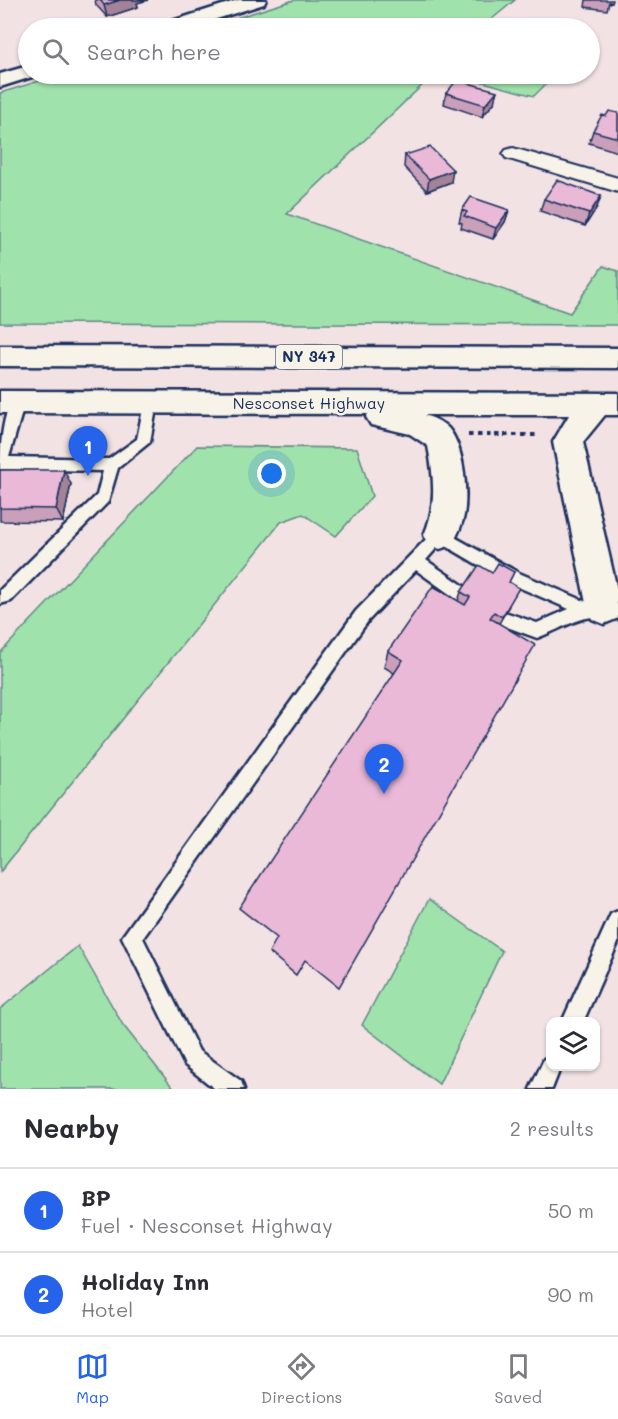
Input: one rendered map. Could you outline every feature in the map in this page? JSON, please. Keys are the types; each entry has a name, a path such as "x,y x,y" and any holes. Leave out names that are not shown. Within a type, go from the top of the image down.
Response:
{"main road":[{"path":"201,18 257,0"},
{"path":"0,81 18,75"},
{"name":"NY 347","path":"0,356 618,358"},
{"name":"Nesconset Highway","path":"9,402 607,404"},
{"path":"306,404 414,423 438,436 444,452 450,504 447,524 440,535"},
{"path":"602,610 568,450 570,435 607,404"}],"street":[{"path":"513,154 618,185"}],"lane":[{"path":"9,402 1,463 112,465 143,442 150,403"},
{"path":"0,597 5,596 104,498 112,465"},
{"path":"233,1089 192,1058 132,937 362,616 440,535 514,578 602,610"},
{"path":"415,561 464,595"},
{"path":"502,618 537,631 602,610"},
{"path":"574,1017 618,921"},
{"path":"541,1089 549,1071"}],"path":[{"path":"468,435 537,435"}],"green space":[{"path":"294,0 515,0 493,18 236,18"},
{"path":"29,84 424,84 287,214 570,313 603,266 618,271 618,325 0,323 0,93"},
{"path":"490,84 546,84 534,96"},
{"path":"197,446 357,448 372,496 336,536 303,514 281,522 0,872 0,653"},
{"path":"429,899 502,951 439,1084 362,1025"},
{"path":"78,946 123,1025 174,1089 0,1089 0,1009"}],"building":[{"path":"100,0 120,0 104,5"},
{"path":"454,84 472,84 497,91 485,105 446,93"},
{"path":"609,111 618,113 618,138 593,131 602,115 606,116"},
{"path":"430,147 453,170 429,179 405,155"},
{"path":"557,180 601,196 589,214 544,199"},
{"path":"471,197 509,210 496,228 464,216 467,212 462,210"},
{"path":"0,470 64,470 56,509 0,508"},
{"path":"498,563 514,572 509,582 519,588 502,617 494,612 490,618 535,645 339,987 305,960 296,975 269,952 277,938 239,908 403,660 388,651 433,586 465,605 470,597 461,592 479,565 492,573"}],"place":[{"name":"BP","path":"88,476"},
{"name":"Holiday Inn","path":"384,794"}]}
